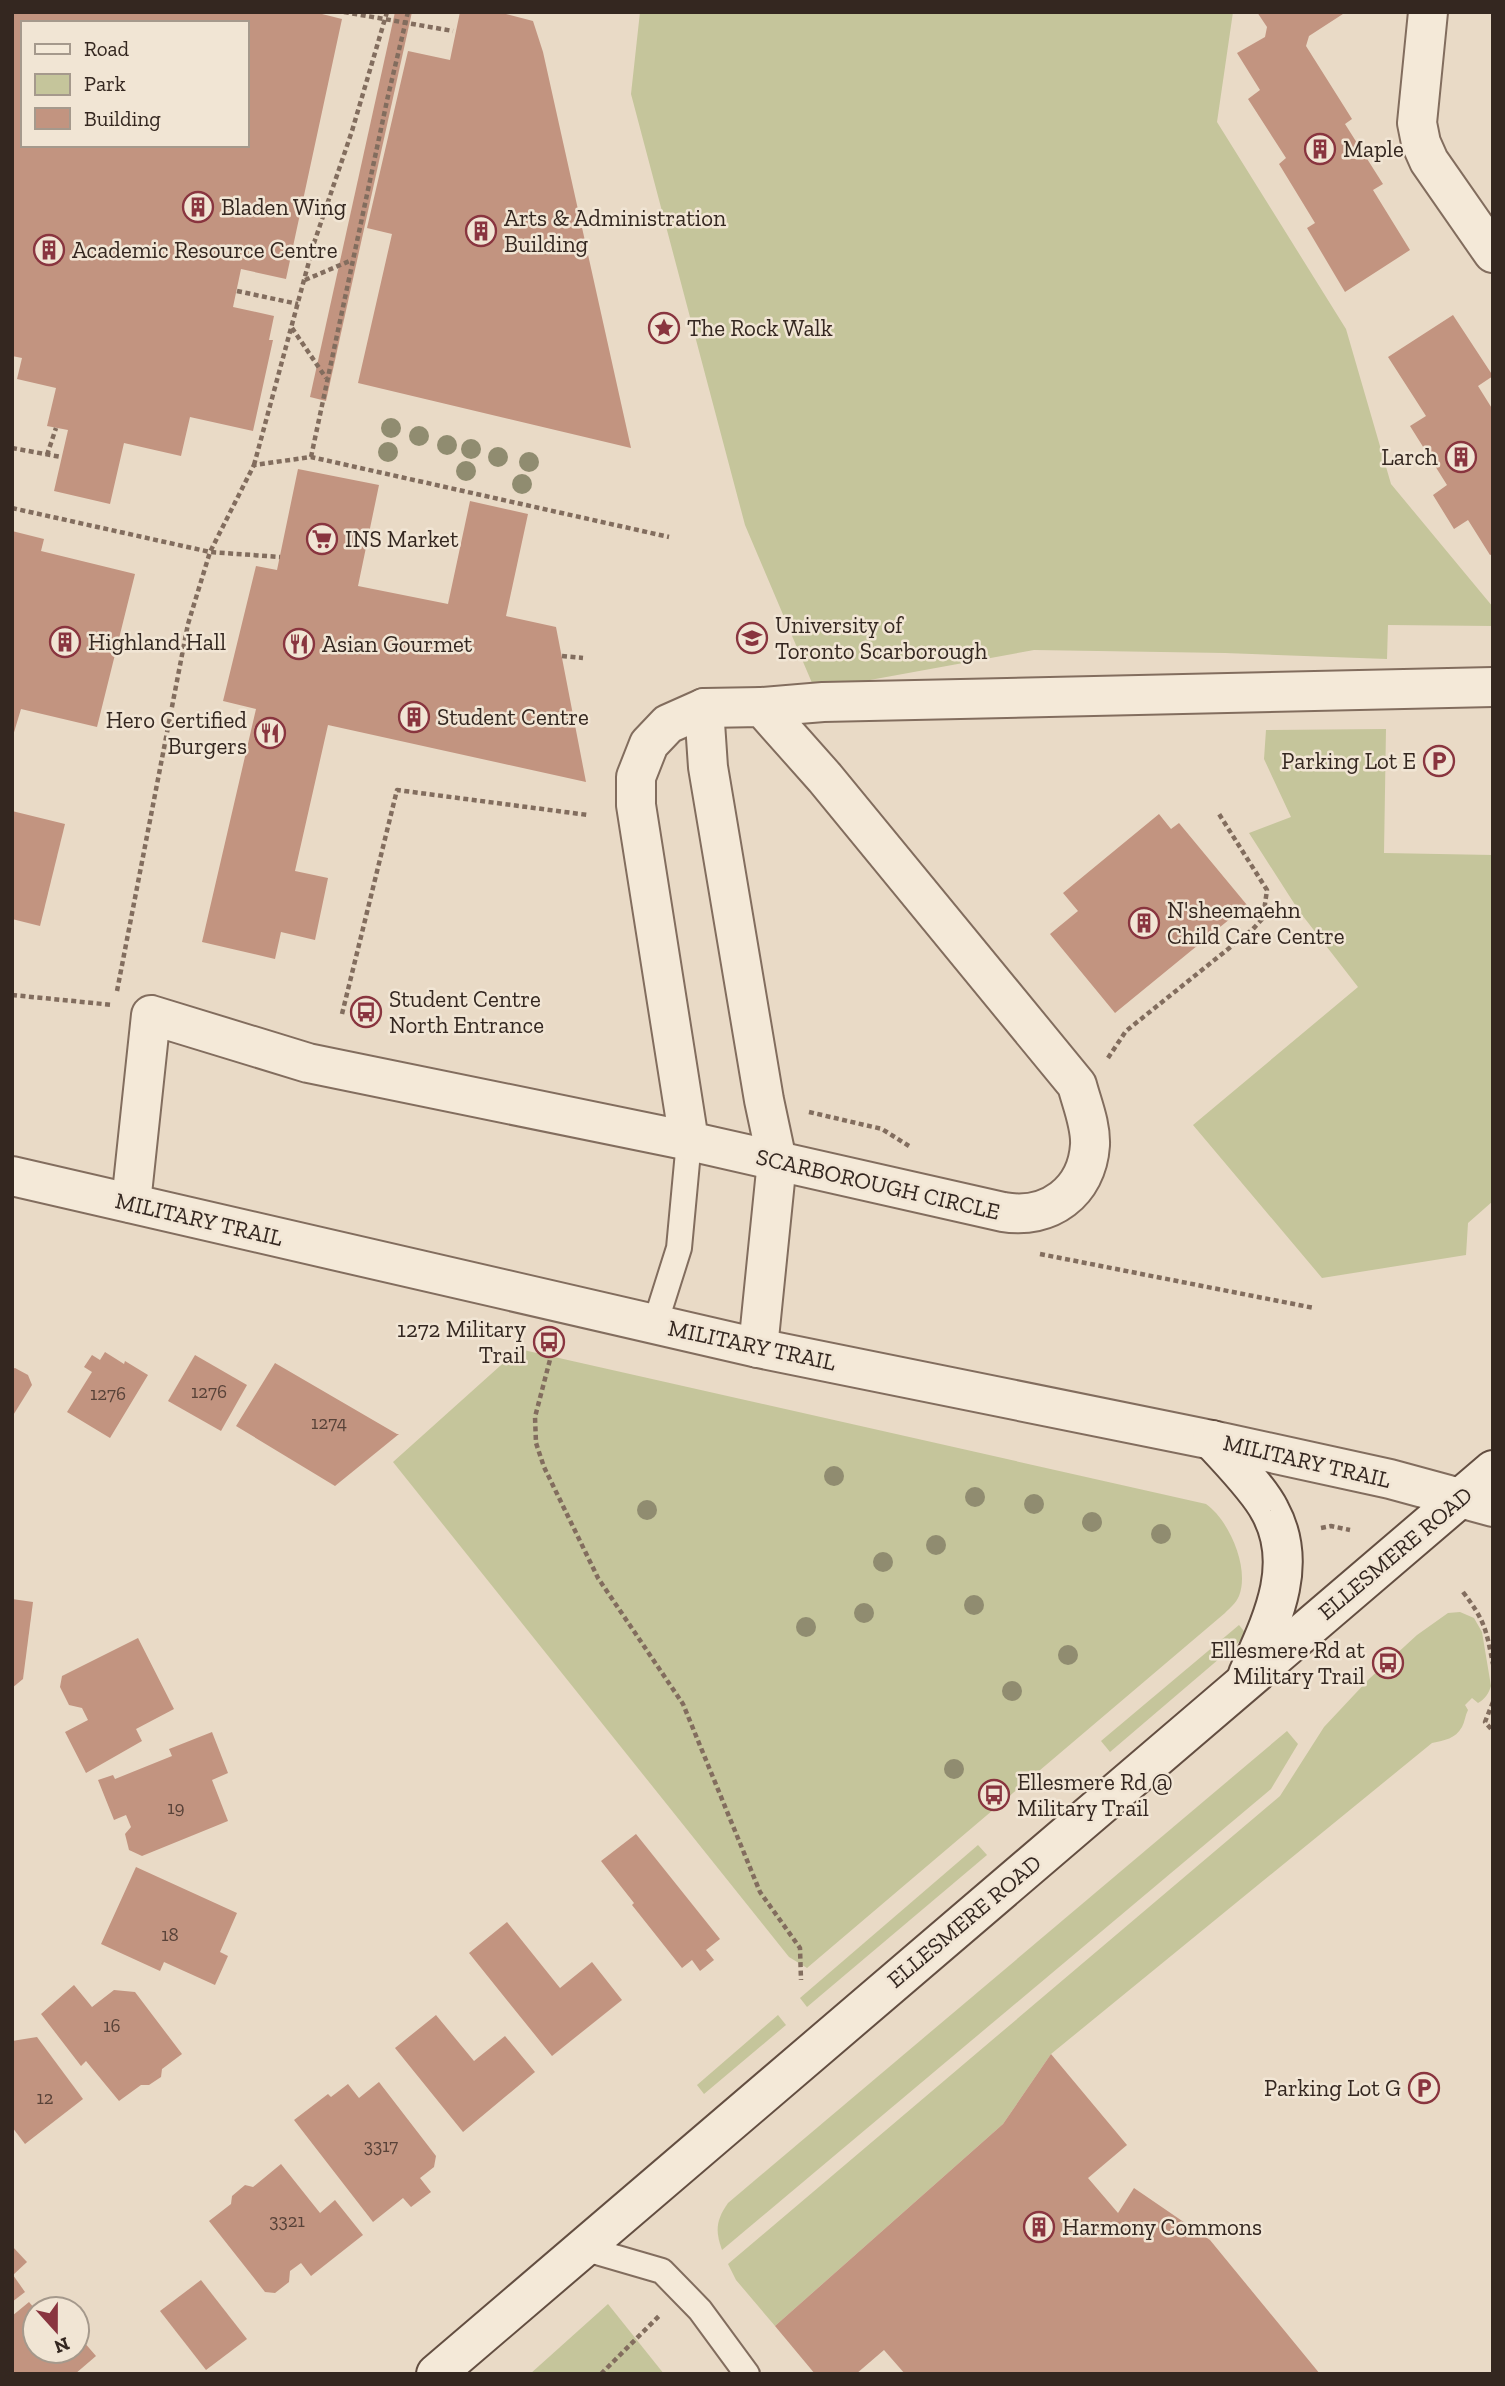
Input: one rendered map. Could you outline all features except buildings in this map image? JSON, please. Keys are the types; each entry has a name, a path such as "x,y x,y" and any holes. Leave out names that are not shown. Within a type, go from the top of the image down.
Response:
{"street":[{"path":"1428,12 1417,123 1421,143 1429,161 1493,253"},
{"path":"689,1141 636,805 636,777 649,744 668,724 704,708 762,707 832,701 1493,687"},
{"name":"SCARBOROUGH CIRCLE","path":"151,1015 308,1063 689,1141 1015,1215 1049,1208 1065,1199 1086,1167 1090,1143 1087,1120 1077,1086 834,789 762,707"},
{"path":"704,708 708,767 764,1100 777,1161 758,1348"},
{"path":"131,1203 151,1015"},
{"name":"MILITARY TRAIL","path":"12,1176 758,1348 1212,1440 1390,1479 1476,1503"},
{"path":"1212,1440 1269,1508 1279,1530 1282,1550 1284,1571 1279,1598 1244,1684"},
{"name":"ELLESMERE ROAD","path":"436,2374 1244,1684 1476,1503 1493,1470"}],"lane":[{"path":"655,1324 679,1248 689,1141"},
{"path":"583,2248 662,2271 700,2310 747,2374"}],"path":[{"path":"344,12 453,31"},
{"path":"114,1005 188,624 210,551 254,466 314,243 352,131 387,12"},
{"path":"311,457 326,378 408,12"},
{"path":"304,280 353,259"},
{"path":"237,291 298,304"},
{"path":"292,328 326,378"},
{"path":"47,455 56,428"},
{"path":"12,448 61,457"},
{"path":"254,466 311,457 669,537"},
{"path":"12,508 210,551 280,557"},
{"path":"562,656 583,658"},
{"path":"342,1014 397,790 588,815"},
{"path":"1107,1060 1126,1031 1253,929 1263,918 1267,890 1219,814"},
{"path":"12,995 114,1005 151,1015"},
{"path":"552,1352 535,1418 536,1443 544,1467 598,1578 683,1704 760,1892 800,1948 801,1980"},
{"path":"1310,1530 1331,1526 1350,1530"},
{"path":"1462,1592 1483,1621 1493,1664"},
{"path":"1493,1702 1485,1722 1493,1731"},
{"path":"601,2374 681,2293"}],"green space":[{"path":"640,12 1233,12 1217,122 1346,329 1391,484 1493,607 1493,626 1388,625 1387,659 1034,650 815,690 745,525 631,94"},
{"path":"1386,729 1384,853 1493,855 1493,1201 1468,1223 1466,1255 1322,1278 1193,1125 1358,987 1299,911 1249,833 1291,817 1264,759 1266,730"},
{"path":"519,1349 1206,1504 1222,1521 1235,1546 1242,1572 1239,1596 1225,1613 807,1968 789,1957 393,1462"},
{"path":"1460,1612 1474,1618 1482,1632 1491,1686 1486,1696 1478,1703 1472,1698 1465,1705 1468,1710 1459,1731 1449,1738 1432,1743 1051,2054 1003,2124 775,2326 736,2280 728,2264 1280,1796 1324,1727 1369,1679 1417,1635 1448,1613"},
{"path":"1239,1625 1247,1635 1110,1752 1101,1741"},
{"path":"1287,1731 1298,1744 1271,1789 722,2250 718,2226 728,2203"},
{"path":"978,1845 987,1855 807,2007 800,1998"},
{"path":"778,2015 786,2025 704,2094 697,2085"},
{"path":"608,2304 664,2374 530,2374"}],"place":[{"name":"Maple","path":"1320,149"},
{"name":"Bladen Wing","path":"198,207"},
{"name":"Arts & Administration Building","path":"481,231"},
{"name":"Academic Resource Centre","path":"49,250"},
{"name":"The Rock Walk","path":"664,328"},
{"name":"Larch","path":"1461,457"},
{"name":"INS Market","path":"322,539"},
{"name":"University of Toronto Scarborough","path":"752,638"},
{"name":"Highland Hall","path":"65,642"},
{"name":"Asian Gourmet","path":"299,644"},
{"name":"Student Centre","path":"414,717"},
{"name":"Hero Certified Burgers","path":"270,733"},
{"name":"Parking Lot E","path":"1439,761"},
{"name":"N'sheemaehn Child Care Centre","path":"1144,923"},
{"name":"Student Centre North Entrance","path":"366,1012"},
{"name":"1272 Military Trail","path":"549,1342"},
{"name":"Ellesmere Rd at Military Trail","path":"1388,1663"},
{"name":"Ellesmere Rd @ Military Trail","path":"994,1795"},
{"name":"Parking Lot G","path":"1424,2088"},
{"name":"Harmony Commons","path":"1039,2227"}]}
